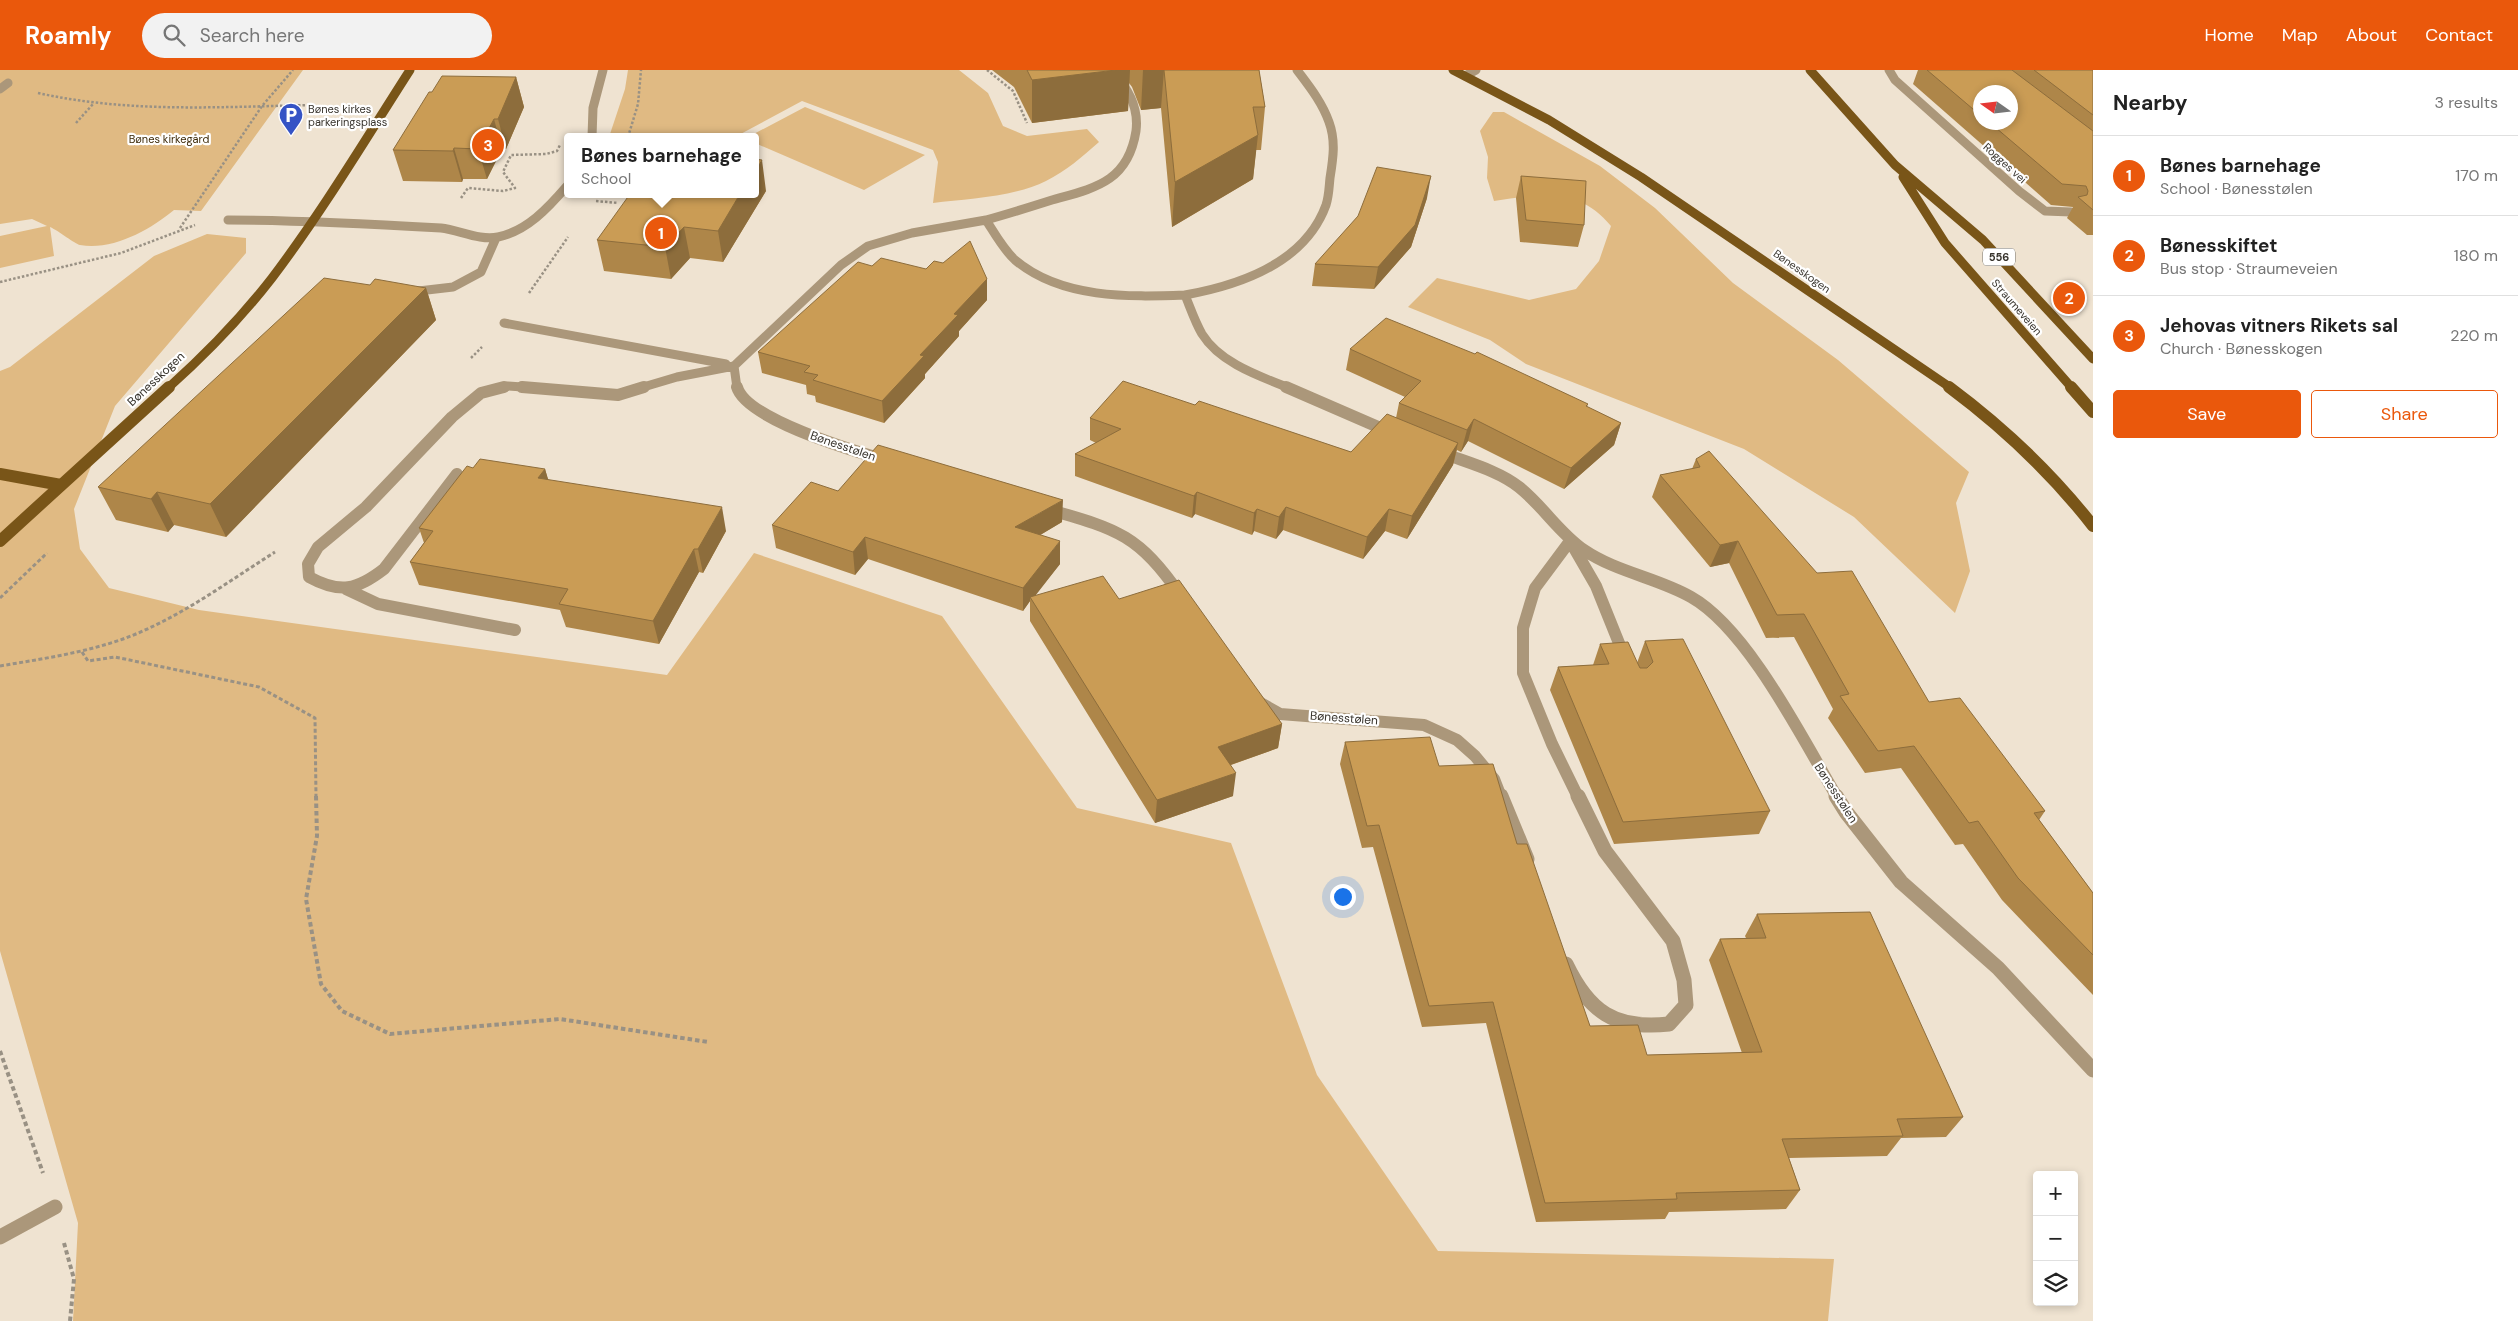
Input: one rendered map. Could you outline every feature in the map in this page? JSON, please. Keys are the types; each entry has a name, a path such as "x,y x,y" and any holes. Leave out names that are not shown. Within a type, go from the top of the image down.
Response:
{"main road":[{"name":"Bønesskogen","path":"0,542 6,530 61,485 190,368 236,320 270,279 313,220 410,70"},
{"name":"Bønesskogen","path":"1453,70 1616,160 1741,244 1982,412 2030,455 2078,506 2093,526"},
{"name":"Straumeveien","path":"1810,70 1895,165 1983,240 2093,359"},
{"name":"Straumeveien","path":"1895,165 1945,243 2093,412"},
{"path":"0,474 61,485"}],"street":[{"path":"592,133 594,108 603,70"},
{"path":"515,630 378,604 346,589 324,587 309,577 308,564 318,547 366,507 452,417 481,393 508,386 618,395 678,377 734,366 841,265 868,246 893,237 928,229 986,220 1090,189 1112,178 1127,162 1135,140 1138,117 1130,96 1110,70"},
{"path":"986,220 1004,247 1020,265 1043,277 1103,294 1185,295 1216,290 1244,281 1280,260 1307,237 1325,205 1335,151 1330,122 1319,100 1297,70"},
{"path":"1466,76 1476,70"},
{"name":"Rogges vei","path":"1889,70 1895,80 2019,191 2045,211 2071,212"},
{"path":"0,89 8,83"},
{"path":"228,220 313,220 463,230 496,238 524,228 547,211 564,190"},
{"path":"395,290 415,293 453,287 481,272 496,238"},
{"path":"1185,295 1202,334 1219,353 1253,372 1408,440"},
{"path":"504,323 734,366"},
{"name":"Bønesstølen","path":"734,366 737,390 756,408 785,425 845,449 900,464"},
{"name":"Bønesstølen","path":"1426,447 1499,476 1519,487 1570,541 1589,554 1613,566 1691,597 1720,618 1764,676 1846,812 1901,882 1998,968 2072,1045 2093,1070"},
{"path":"346,589 369,581 384,569 458,474"},
{"path":"1038,506 1112,530 1136,542 1153,557 1186,604"},
{"path":"1561,948 1568,967 1586,1000 1608,1017 1635,1027 1657,1026 1669,1024 1686,1005 1684,980 1673,942 1604,850 1552,744 1523,673 1523,628 1535,588 1570,541 1596,586 1628,667"},
{"name":"Bønesstølen","path":"1248,688 1260,704 1280,714 1424,725 1457,740 1475,756 1494,779 1509,812 1533,876"},
{"path":"0,1237 55,1207"}],"path":[{"path":"180,228 262,106 293,70"},
{"path":"630,133 640,90 641,70"},
{"path":"987,70 1013,91 1027,123"},
{"path":"8,83 62,99 94,104 141,106 311,106"},
{"path":"76,123 94,104"},
{"path":"567,133 577,118 594,108"},
{"path":"458,202 468,188 503,191 515,188 503,172 511,155 546,154 556,151 564,138"},
{"path":"0,282 100,260 143,246 180,228 228,220"},
{"path":"469,360 504,323 539,281 570,233"},
{"path":"0,666 82,652 141,631 202,598 281,549"},
{"path":"0,598 47,553"},
{"path":"82,652 88,661 115,657 259,687 315,718 317,836 306,899 321,984 342,1011 390,1034 560,1019 708,1042"}],"green space":[{"name":"Bønes kirkegård","path":"0,70 303,70 201,211 174,210 154,225 130,237 105,245 80,245 50,227 54,256 0,268 0,236 47,226 32,219 0,224"},
{"path":"628,70 959,70 988,93 1003,126 1027,136 1087,129 1099,142 1060,173 1046,181 1020,191 933,203 938,162 933,150 802,101 742,133 610,133 625,89"},
{"path":"805,107 925,155 864,190 759,145 759,133 756,133"},
{"path":"1493,112 1504,112 1600,166 1655,208 1733,283 1838,360 1969,472 1956,503 1970,571 1955,613 1854,517 1744,449 1526,364 1490,340 1408,307 1437,278 1529,300 1576,289 1599,261 1611,226 1598,213 1585,204 1572,199 1543,195 1494,201 1487,178 1488,157 1480,131"},
{"path":"207,234 246,238 246,253 115,406 74,509 80,549 109,588 199,610 667,675 754,553 942,616 1077,808 1231,843 1317,1075 1438,1251 1834,1259 1828,1321 73,1321 78,1223 0,951 0,371 10,367 154,256"}],"building":[{"path":"1027,70 1116,70 1032,80"},
{"path":"1164,70 1259,70 1265,107 1253,107 1258,135 1175,182"},
{"path":"1927,70 2012,70 2093,131 2093,210 2078,197 2087,195 2086,186 2062,184 1998,130 2018,130 2018,85 1973,85 1973,109"},
{"path":"2034,70 2093,70 2093,115"},
{"path":"442,76 516,77 498,119 494,119 478,149 454,148 453,151 393,150 429,92 432,92"},
{"path":"1377,167 1431,176 1415,225 1378,267 1315,264 1358,216"},
{"path":"1521,176 1586,181 1584,225 1526,220"},
{"path":"627,198 738,198 718,231 684,227 665,247 597,240"},
{"path":"970,241 987,279 954,314 958,315 920,355 924,356 882,401 813,380 818,375 804,372 810,366 758,352 858,262 872,266 881,258 926,269 934,261 943,263"},
{"path":"324,278 370,285 375,279 426,288 210,504 157,492 151,499 98,487"},
{"path":"1386,318 1475,354 1477,352 1588,404 1586,406 1621,423 1571,468 1474,419 1467,430 1399,403 1421,381 1350,349"},
{"path":"1123,381 1195,405 1199,401 1351,452 1387,414 1458,443 1412,516 1389,509 1367,537 1286,507 1279,517 1257,509 1254,513 1197,492 1194,496 1075,454 1121,429 1090,418"},
{"path":"878,445 1063,500 1015,527 1060,541 1023,588 865,537 853,552 772,525 811,482 838,491"},
{"path":"1709,451 1817,573 1852,571 1929,702 1960,698 2045,811 2034,813 2093,893 2093,955 2018,878 1978,821 1969,823 1914,746 1878,751 1840,696 1849,694 1804,614 1777,615 1738,541 1720,545 1660,475 1700,467 1696,459"},
{"path":"480,459 545,469 538,478 722,507 698,549 694,549 653,621 559,604 568,589 410,562 433,531 419,528 467,466 473,468"},
{"path":"1103,576 1119,599 1179,580 1282,724 1218,747 1236,773 1157,800 1030,597"},
{"path":"1683,639 1770,811 1623,822 1558,667 1609,664 1600,644 1628,642 1640,668 1647,668 1653,662 1645,641"},
{"path":"1430,737 1439,766 1493,764 1517,844 1527,844 1590,1026 1638,1025 1647,1055 1762,1052 1720,939 1766,938 1757,914 1870,912 1963,1117 1897,1119 1903,1136 1782,1139 1800,1190 1676,1193 1677,1199 1545,1203 1493,1002 1429,1006 1379,825 1367,826 1345,742"}],"place":[{"name":"Bønes kirkes parkeringsplass","path":"291,136"},
{"name":"Jehovas vitners Rikets sal","path":"488,145"},
{"name":"Bønes barnehage","path":"661,233"},
{"name":"Bønesskiftet","path":"2069,298"}]}
